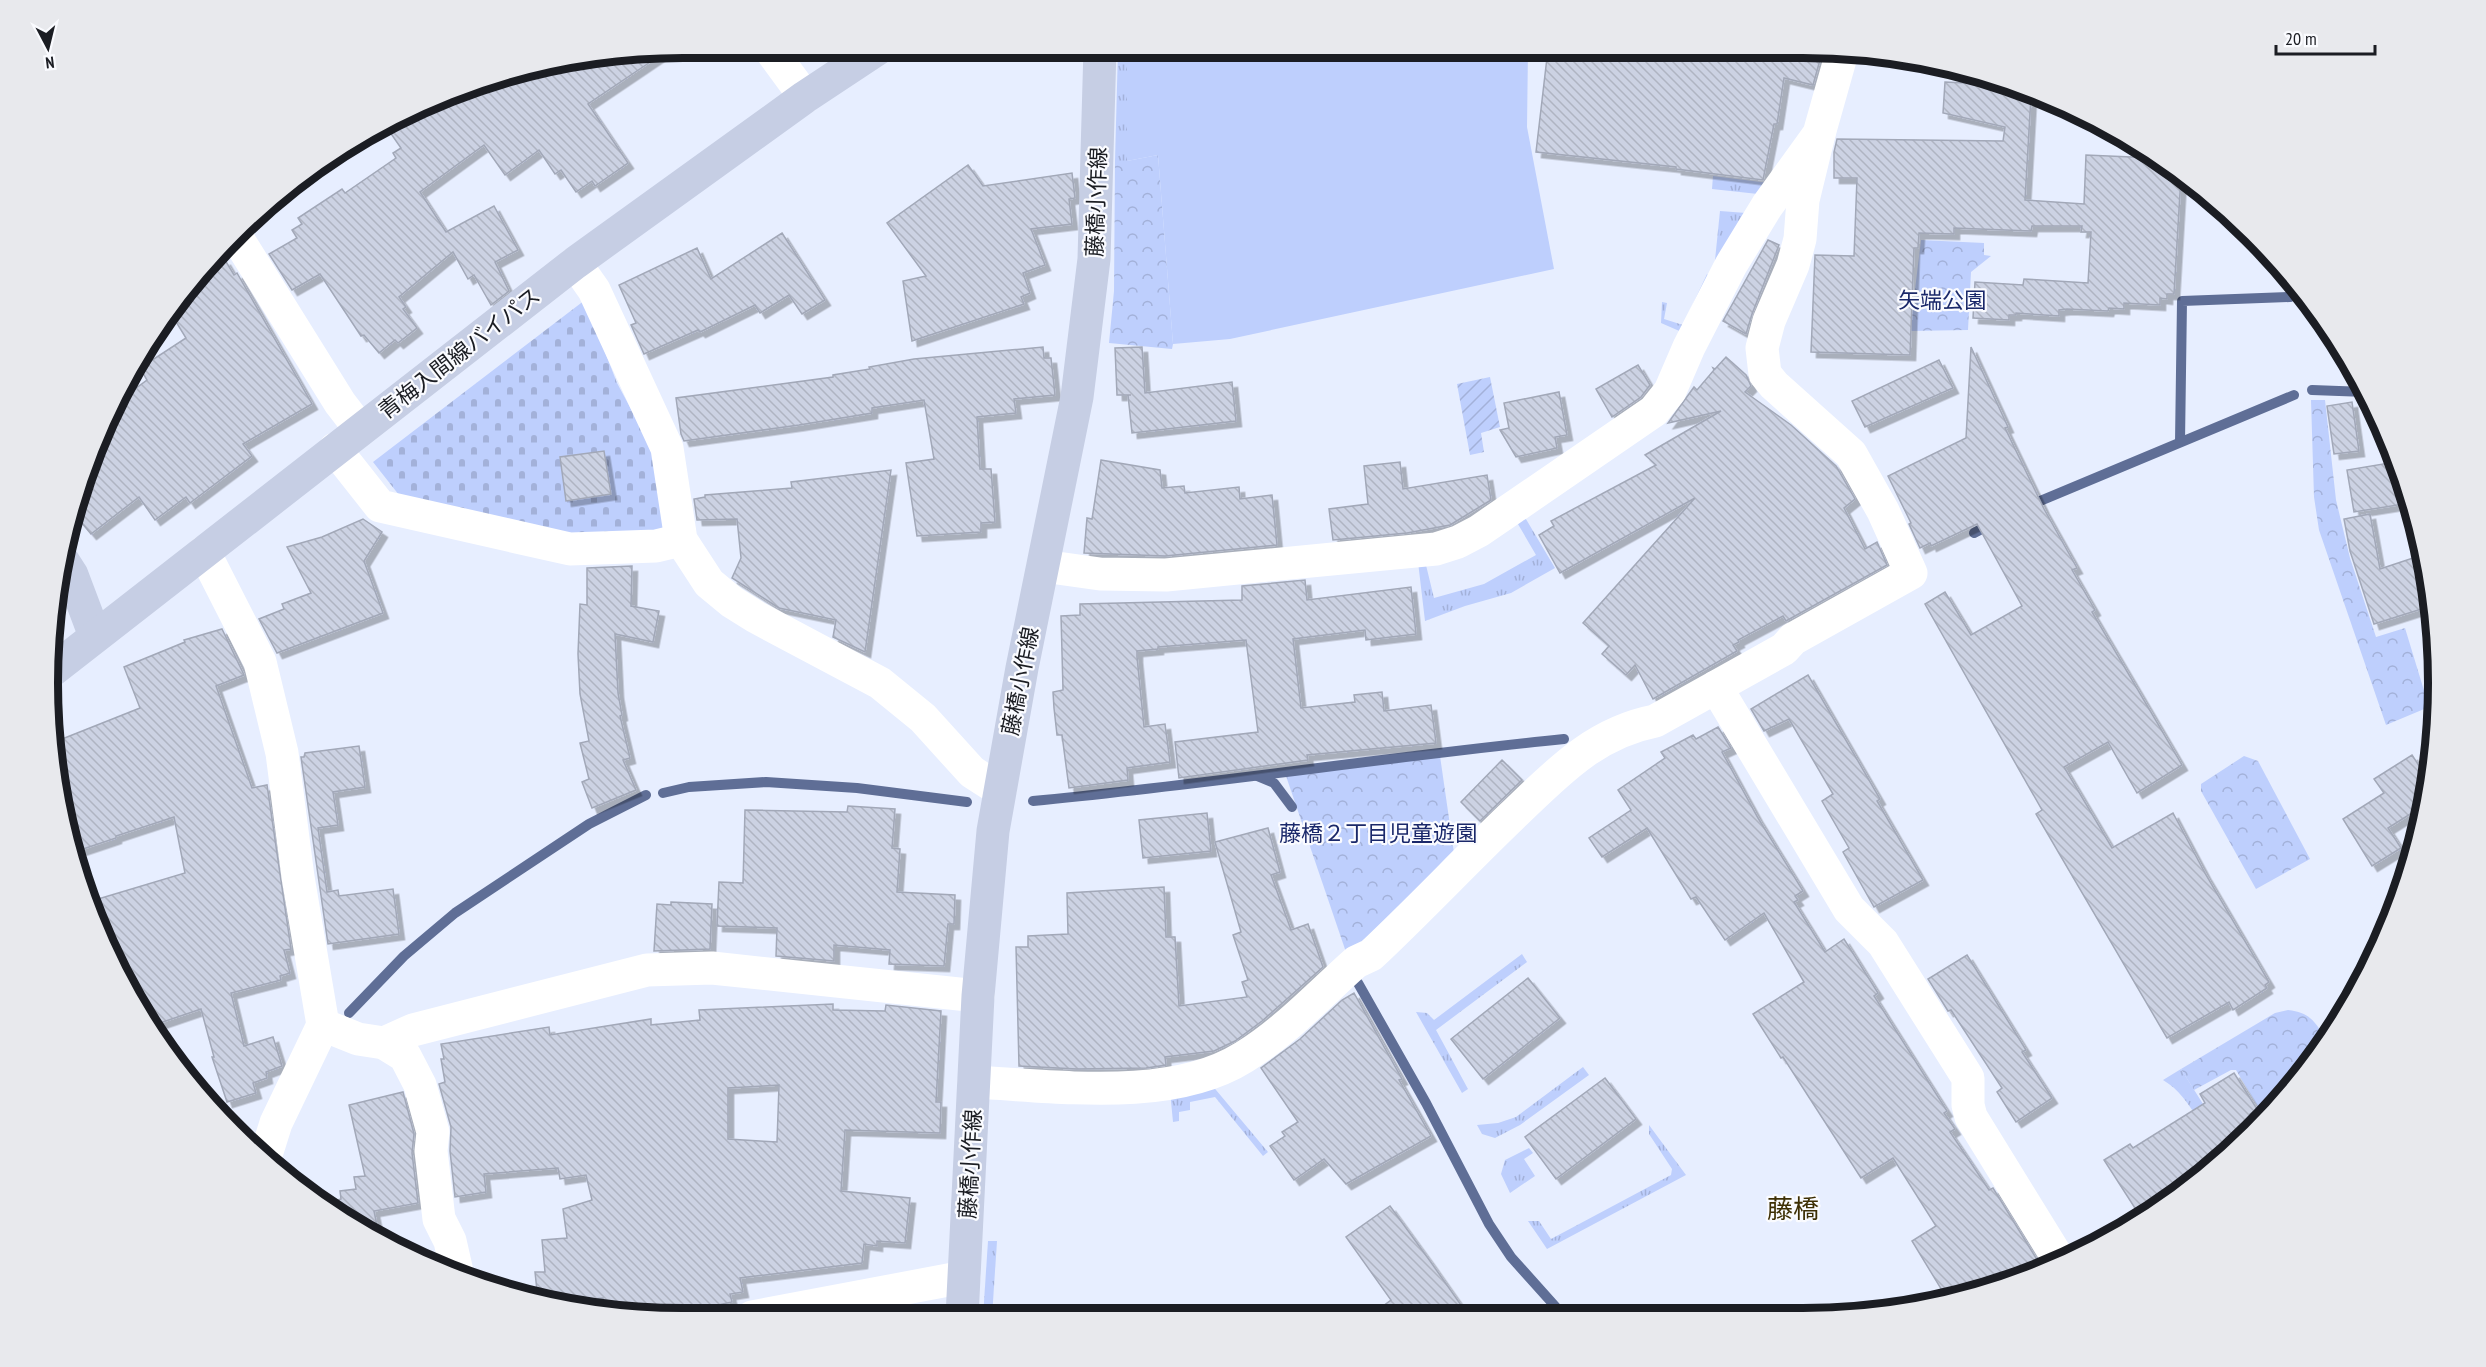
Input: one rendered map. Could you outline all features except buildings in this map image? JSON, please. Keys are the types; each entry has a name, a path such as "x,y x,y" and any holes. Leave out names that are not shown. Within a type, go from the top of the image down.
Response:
{"main road":[{"name":"青梅入間線バイパス","path":"59,665 575,263 805,97 864,58"},
{"name":"藤橋小作線","path":"962,1308 978,996 988,880 1000,790 1077,397 1090,305 1094,259 1101,58"},
{"path":"69,571 95,636"},
{"path":"63,610 95,636"}],"street":[{"path":"776,58 805,97"},
{"path":"974,1082 1112,1088 1197,1078 1242,1058 1264,1044 1356,962 1371,955 1467,858 1574,758 1602,739 1632,725 1654,721 1716,687 1784,649 1793,639 1911,573 1874,494 1851,454 1773,385 1762,362 1762,348 1769,321 1794,265 1800,239 1803,200 1840,60"},
{"path":"1043,566 1100,574 1166,575 1205,572 1413,553 1458,542 1479,531 1654,411 1670,391 1689,347 1731,265 1767,206 1819,134"},
{"path":"241,243 340,403 347,439 380,506 570,549 656,546 681,540"},
{"path":"575,263 594,290 667,448 681,540 709,583 732,602 823,654 880,683 923,718 972,772 1000,790"},
{"path":"204,552 260,662 282,753 298,877 323,1025 276,1123 268,1150"},
{"path":"1716,687 1849,909 1883,943 1968,1078 1968,1105 1971,1117 2056,1255"},
{"path":"384,1043 413,1030 647,970 712,968 978,996"},
{"path":"323,1025 358,1039 384,1043 405,1056 420,1085 433,1132 431,1151 439,1219 450,1241 455,1265"},
{"path":"254,1136 276,1123"},
{"path":"799,1308 964,1276"}],"green space":[{"path":"1118,58 1127,58 1127,161 1115,161"},
{"path":"1127,58 1528,58 1527,127 1554,269 1230,339 1173,344 1158,155 1127,161"},
{"path":"1158,155 1172,349 1109,343 1114,291 1115,161"},
{"path":"1713,176 1769,183 1758,194 1712,189"},
{"path":"1720,211 1746,213 1714,270"},
{"name":"矢端公園","path":"1921,240 1984,243 1984,255 1991,256 1971,272 1968,330 1910,331"},
{"path":"1707,274 1710,277 1684,333 1661,323 1662,302 1667,303 1664,319 1683,325"},
{"path":"585,300 617,383 654,452 665,537 570,536 399,495 373,462"},
{"path":"1490,377 1500,427 1481,433 1484,452 1470,455 1457,384"},
{"path":"2311,400 2325,400 2336,500 2350,558 2376,637 2405,628 2427,701 2427,708 2386,725 2319,530 2314,497"},
{"path":"1523,514 1555,568 1511,593 1465,606 1425,621 1418,562 1425,561 1434,598 1484,584 1536,555 1515,519"},
{"name":"藤橋２丁目児童遊園","path":"1440,756 1454,853 1348,958 1286,776"},
{"path":"2244,756 2258,761 2310,859 2256,889 2201,791 2201,784"},
{"path":"1522,954 1527,962 1436,1030 1468,1089 1462,1093 1416,1012 1427,1013 1434,1020"},
{"path":"2288,1010 2302,1013 2311,1019 2321,1032 2298,1064 2261,1108 2236,1070 2231,1070 2194,1090 2181,1069 2275,1013"},
{"path":"1583,1067 1589,1075 1520,1125 1495,1138 1482,1134 1477,1125 1498,1123 1516,1117"},
{"path":"2181,1069 2227,1142 2225,1143 2205,1126 2179,1092 2163,1080"},
{"path":"1211,1084 1268,1152 1263,1156 1215,1097 1190,1102 1190,1110 1179,1112 1179,1121 1173,1122 1170,1091"},
{"path":"1649,1125 1686,1175 1547,1249 1528,1221 1539,1221 1551,1239 1671,1175 1672,1169 1649,1134"},
{"path":"1529,1148 1533,1153 1524,1159 1535,1176 1510,1193 1501,1174 1505,1160"},
{"path":"988,1241 997,1241 993,1308 984,1308"}],"waterway":[{"path":"2180,442 2182,301 2290,297"},
{"path":"2312,390 2355,392"},
{"path":"2028,506 2294,395"},
{"path":"1974,533 1993,523"},
{"path":"1033,801 1564,739"},
{"path":"1257,776 1274,783 1292,807"},
{"path":"663,793 689,787 766,782 857,788 967,802"},
{"path":"349,1013 404,956 455,913 589,824 646,795"},
{"path":"1358,983 1426,1103 1489,1224 1511,1257 1557,1308"}],"district":[{"name":"藤橋","path":"1793,1208"}]}
